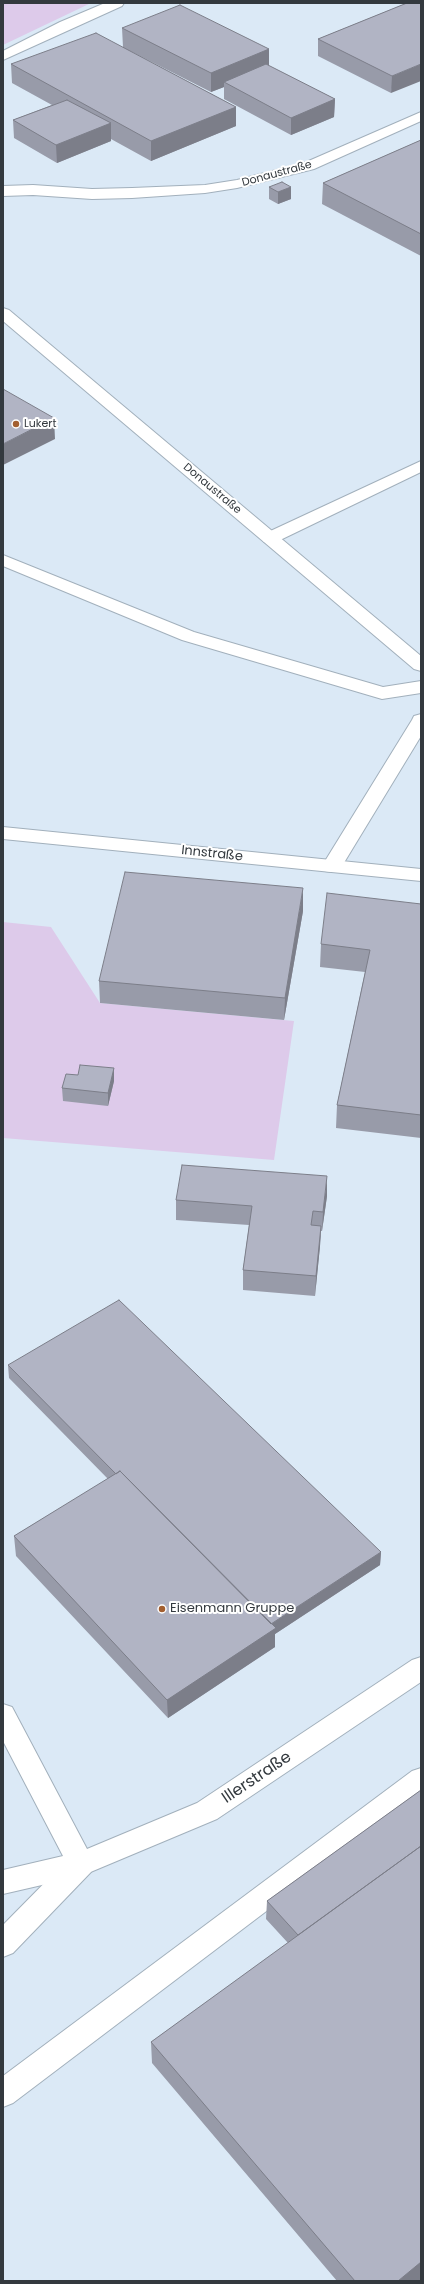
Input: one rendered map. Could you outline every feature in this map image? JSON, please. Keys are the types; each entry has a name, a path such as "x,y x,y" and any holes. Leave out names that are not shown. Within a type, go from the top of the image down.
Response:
{"street":[{"path":"3,56 65,25 117,3"},
{"name":"Donaustraße","path":"3,191 33,190 92,194 132,193 205,189 237,184 310,166 421,116"},
{"name":"Donaustraße","path":"3,313 421,665"},
{"path":"270,538 421,466"},
{"path":"3,560 188,636 382,693 421,687"},
{"path":"332,866 421,720"},
{"name":"Innstraße","path":"3,833 421,875"},
{"name":"Illerstraße","path":"3,1882 81,1864 207,1811 421,1668"},
{"path":"3,1944 81,1864 4,1718"},
{"path":"3,2093 421,1779"}],"shaded area":[{"path":"3,3 91,3 3,45"},
{"path":"3,922 51,927 100,1003 294,1021 274,1160 3,1138"}],"building":[{"path":"407,3 421,3 421,64 392,76 318,39"},
{"path":"180,5 269,49 211,73 122,28"},
{"path":"96,33 236,107 151,141 11,64"},
{"path":"266,64 335,99 291,118 224,82"},
{"path":"67,100 111,123 56,145 13,120"},
{"path":"421,140 421,234 323,183"},
{"path":"282,182 291,187 278,192 269,187"},
{"path":"3,389 54,418 3,444"},
{"path":"125,872 303,888 285,998 99,981"},
{"path":"327,893 421,904 421,1115 337,1105 370,950 321,944"},
{"path":"80,1065 114,1068 108,1093 62,1088 66,1074 78,1075"},
{"path":"182,1165 327,1176 323,1212 313,1211 311,1225 321,1226 316,1276 243,1270 252,1206 176,1200"},
{"path":"119,1300 381,1552 271,1624 120,1471 116,1474 8,1365"},
{"path":"120,1471 276,1628 167,1700 14,1536"},
{"path":"421,1790 421,1846 298,1935 267,1901"},
{"path":"421,1846 421,2262 398,2281 355,2281 151,2042"}],"place":[{"name":"Lukert","path":"16,424"},
{"name":"Eisenmann Gruppe","path":"162,1609"}]}
